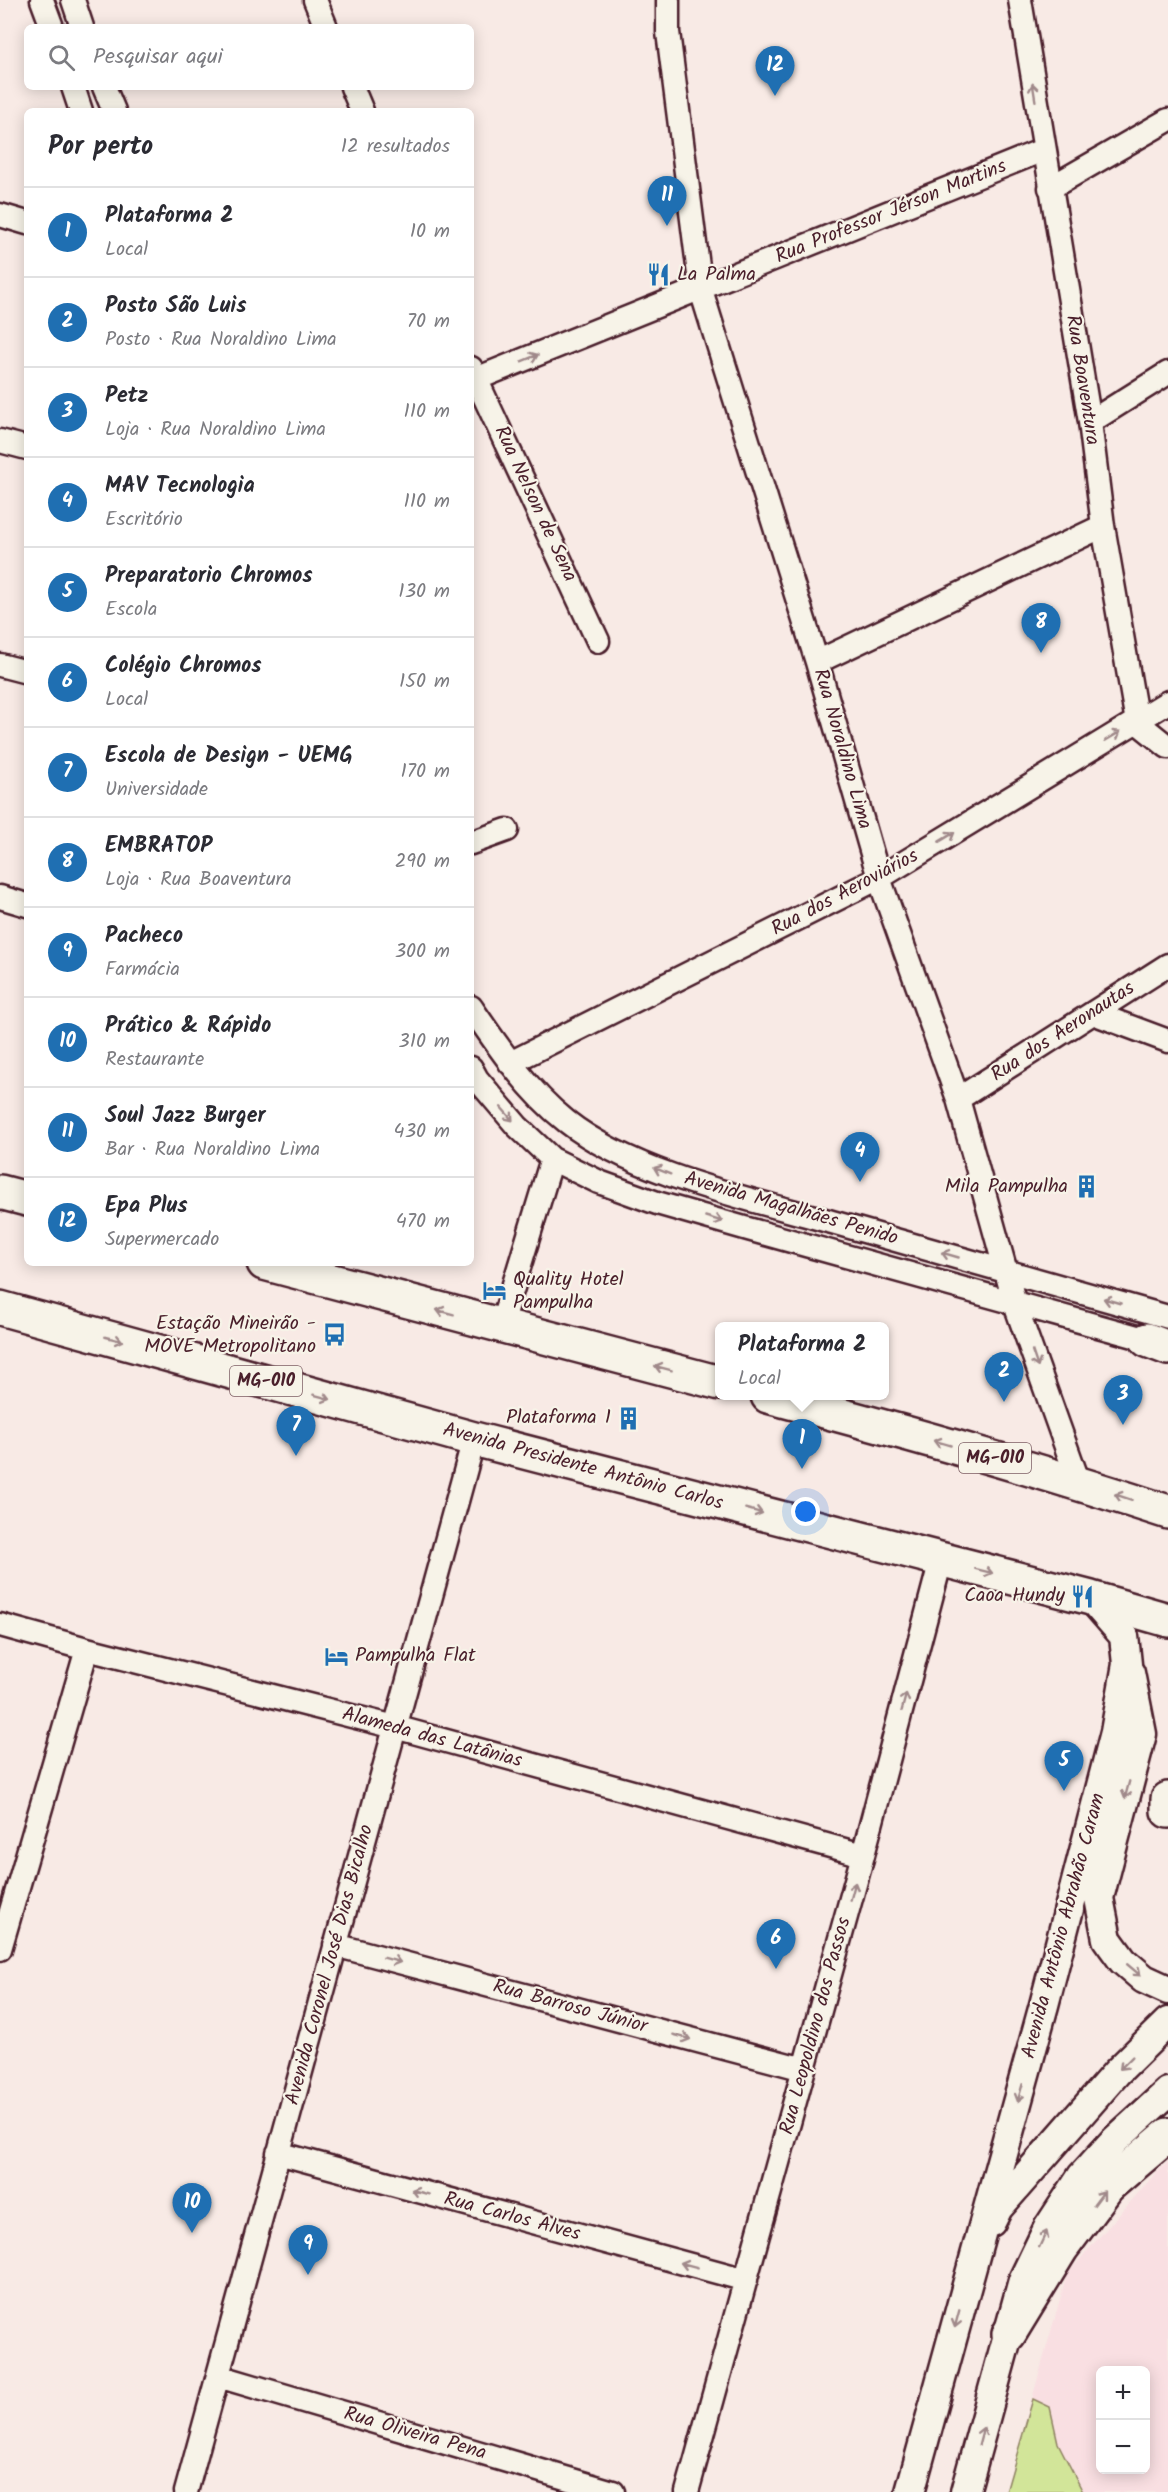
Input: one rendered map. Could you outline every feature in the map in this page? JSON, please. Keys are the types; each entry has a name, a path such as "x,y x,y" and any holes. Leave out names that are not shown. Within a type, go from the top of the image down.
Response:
{"highway":[{"path":"0,1192 24,1198"},
{"path":"275,1266 715,1382"},
{"name":"Avenida Presidente Antônio Carlos","path":"0,1308 474,1439 1091,1598 1168,1620"},
{"name":"MG-010","path":"786,1400 1079,1483 1168,1512"},
{"path":"1168,1799 1168,1811"},
{"path":"1009,2334 1061,2249 1108,2186 1168,2135"}],"main road":[{"name":"Avenida Antônio Abrahão Caram","path":"910,2492 1044,2006 1115,1732 1127,1665 1124,1636 1091,1598"},
{"path":"1127,1665 1137,1700 1142,1734 1099,1898 1107,1939 1123,1961 1144,1979 1168,1990"},
{"name":"Avenida Antônio Abrahão Caram","path":"972,2263 998,2208 1117,2073 1168,2022"},
{"path":"965,2492 1023,2280 1048,2228 1082,2176 1113,2142 1168,2092"}],"street":[{"path":"42,0 51,24"},
{"path":"73,0 81,24"},
{"path":"315,0 325,24"},
{"name":"Rua Noraldino Lima","path":"668,0 668,32 701,290 818,662 879,878 958,1099 1016,1304 1079,1483"},
{"name":"Rua Boaventura","path":"1020,0 1090,422 1103,526 1137,722"},
{"path":"74,90 80,108"},
{"path":"105,90 113,108"},
{"path":"353,90 361,108"},
{"path":"1050,188 1168,120"},
{"name":"Rua Professor Jérson Martins","path":"474,376 701,290 1044,150"},
{"path":"0,215 24,222"},
{"path":"1090,422 1168,373"},
{"name":"Rua Nelson de Sena","path":"474,378 598,641"},
{"path":"0,441 24,447"},
{"path":"818,662 1103,526"},
{"path":"0,665 24,671"},
{"name":"Rua dos Aeroviários","path":"510,1063 879,878 1168,702"},
{"path":"1137,722 1168,747"},
{"path":"474,842 507,830"},
{"path":"0,897 24,904"},
{"name":"Rua dos Aeronautas","path":"958,1099 1168,965"},
{"name":"Avenida Magalhães Penido","path":"474,1011 510,1063 531,1088 566,1121 600,1144 665,1173 1006,1271 1163,1337"},
{"path":"1093,1013 1168,1041"},
{"name":"Avenida Magalhães Penido","path":"474,1074 517,1126 552,1159 599,1182 657,1203 1016,1304 1163,1337"},
{"path":"501,1327 552,1159"},
{"name":"Avenida Coronel José Dias Bicalho","path":"186,2492 474,1439"},
{"name":"Rua Leopoldino dos Passos","path":"687,2492 863,1855 941,1560"},
{"name":"Alameda das Latânias","path":"0,1625 395,1727 863,1855"},
{"path":"0,1948 87,1649"},
{"name":"Rua Barroso Júnior","path":"335,1945 804,2069"},
{"name":"Rua Carlos Alves","path":"278,2153 746,2280"},
{"name":"Rua Oliveira Pena","path":"218,2376 613,2492"}],"shaded area":[{"path":"1168,2162 1168,2492 1006,2492 1067,2274"}],"green space":[{"path":"1033,2399 1050,2407 1058,2443 1083,2492 1006,2492"}],"place":[{"name":"Epa Plus","path":"775,96"},
{"name":"Soul Jazz Burger","path":"667,226"},
{"name":"La Palma","path":"659,275"},
{"name":"EMBRATOP","path":"1041,653"},
{"name":"MAV Tecnologia","path":"860,1182"},
{"name":"Mila Pampulha","path":"1086,1187"},
{"name":"Quality Hotel Pampulha","path":"495,1291"},
{"name":"Estação Mineirão - MOVE Metropolitano","path":"334,1335"},
{"name":"Posto São Luis","path":"1004,1402"},
{"name":"Plataforma 1","path":"629,1418"},
{"name":"Petz","path":"1123,1425"},
{"name":"Escola de Design - UEMG","path":"296,1456"},
{"name":"Plataforma 2","path":"802,1469"},
{"name":"Caoa Hundy","path":"1083,1596"},
{"name":"Pampulha Flat","path":"337,1656"},
{"name":"Preparatorio Chromos","path":"1064,1791"},
{"name":"Colégio Chromos","path":"776,1969"},
{"name":"Prático & Rápido","path":"192,2233"},
{"name":"Pacheco","path":"308,2275"}]}
